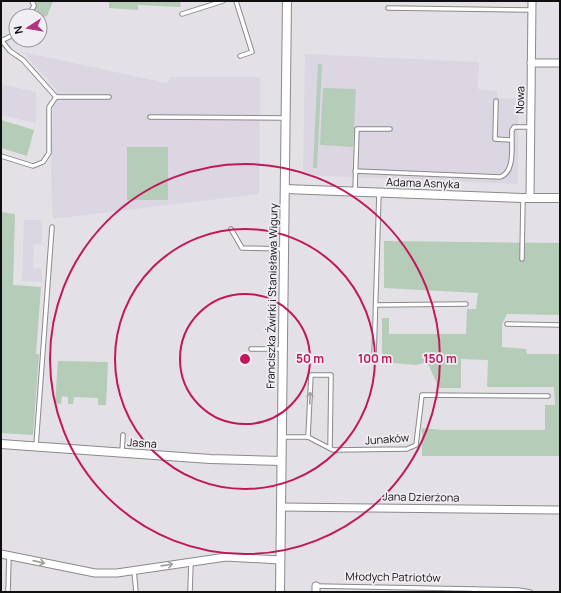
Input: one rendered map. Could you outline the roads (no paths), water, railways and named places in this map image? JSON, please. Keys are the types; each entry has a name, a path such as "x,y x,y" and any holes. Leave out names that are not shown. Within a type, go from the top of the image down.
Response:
{"street":[{"name":"Franciszka Żwirki i Stanisława Wigury","path":"280,592 287,1"},
{"name":"Nowa","path":"526,198 530,127 532,1"},
{"path":"531,63 560,63"},
{"name":"Adama Asnyka","path":"285,189 560,198"},
{"name":"Jasna","path":"1,444 210,459 281,461"},
{"name":"Jana Dzierżona","path":"281,507 560,510"},
{"path":"1,554 95,573 116,573 226,557 280,560"}],"lane":[{"path":"182,14 223,1"},
{"path":"236,1 252,52 240,56"},
{"path":"388,8 532,10"},
{"path":"2,41 10,51 23,60 56,96 109,97"},
{"path":"1,156 33,166 43,162 49,153 49,107 56,96"},
{"path":"496,101 495,139 511,140"},
{"path":"150,117 286,118"},
{"path":"356,171 505,176 510,168 512,130 514,128 530,127"},
{"path":"355,191 357,128 390,129"},
{"path":"374,356 378,193"},
{"path":"522,260 526,198"},
{"path":"36,447 52,227"},
{"path":"231,230 242,248 284,249"},
{"path":"376,305 466,304"},
{"path":"507,324 560,325"},
{"path":"250,349 283,349"},
{"path":"308,437 311,375 331,375 330,448"},
{"name":"Junaków","path":"281,437 308,437 333,450 407,449 416,445 422,395 548,396"},
{"path":"122,453 123,435"},
{"path":"8,592 9,555"},
{"path":"190,592 191,561"},
{"path":"134,570 136,592"},
{"name":"Młodych Patriotów","path":"316,589 474,591 518,590 530,592"}]}
